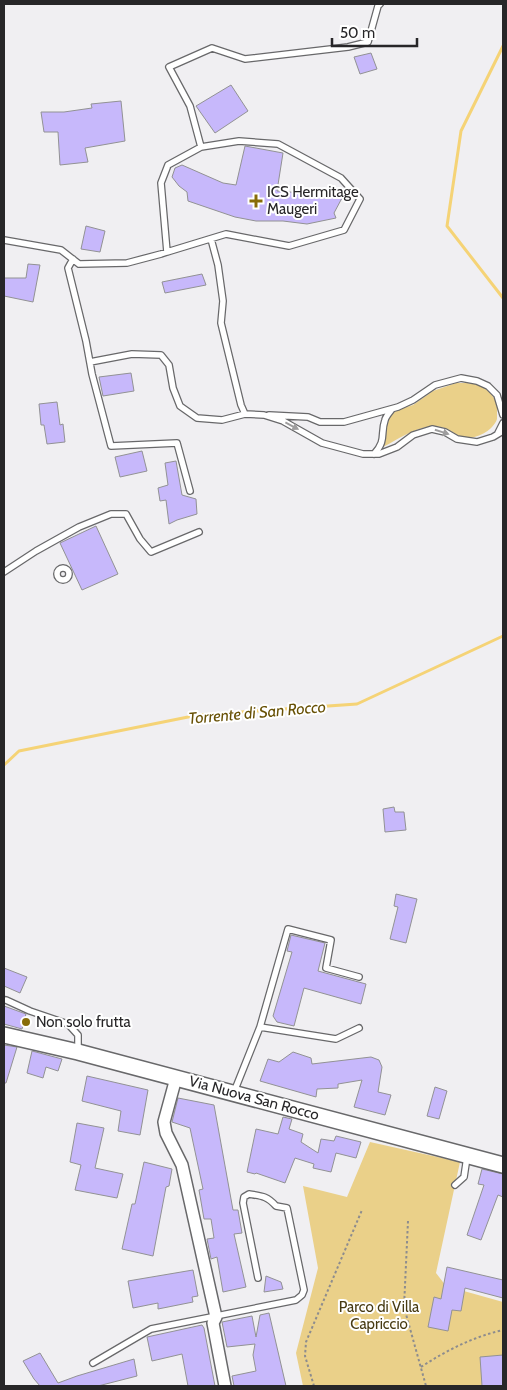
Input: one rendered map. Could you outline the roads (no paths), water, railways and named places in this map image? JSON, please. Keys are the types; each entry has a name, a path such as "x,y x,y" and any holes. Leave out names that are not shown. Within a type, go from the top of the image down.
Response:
{"main road":[{"name":"Via Nuova San Rocco","path":"4,1035 78,1052 503,1165"}],"street":[{"path":"176,1078 164,1122 166,1133 182,1165 216,1317 213,1323 225,1386"}],"lane":[{"path":"201,146 190,106 169,68 212,48 245,59 348,47 368,42 380,4"},
{"path":"4,240 61,250 79,264 127,263 167,252 226,234 290,246 344,230 360,199 341,178 278,144 239,141 201,146 168,165 161,183 167,252"},
{"path":"211,239 218,265 223,301 221,323 241,405 246,414"},
{"path":"72,259 68,268 111,446 177,443 190,491"},
{"path":"90,362 132,354 161,355 169,365 173,388 180,406 197,418 222,420 246,414 308,417 320,422 344,422 392,409 413,400 435,385 461,378 477,381 488,386 497,395 502,405 503,415"},
{"path":"374,454 380,448 385,420 392,409"},
{"path":"264,415 283,421 322,443 363,454 379,454 397,447 413,435 432,429 445,432 457,439 477,442 493,437 500,432 503,423"},
{"path":"4,572 36,551 79,527 111,514 126,514 140,540 151,552 199,532"},
{"path":"234,1093 260,1027 288,929 331,940 326,968 359,977"},
{"path":"6,1000 30,1011 68,1024 78,1035 78,1052"},
{"path":"260,1027 336,1039 359,1028"},
{"path":"455,1184 464,1177 467,1155"},
{"path":"93,1363 151,1329 296,1300 302,1294 304,1290 287,1208 276,1206 265,1197 249,1194 244,1197 243,1203 258,1278"}],"waterway":[{"name":"Torrente di San Rocco","path":"503,46 461,131 447,226 503,298"},
{"name":"Torrente di San Rocco","path":"4,765 19,751 198,715 357,704 503,636"}],"place":[{"name":"ICS Hermitage Maugeri","path":"256,201"},
{"name":"Non solo frutta","path":"26,1022"}],"park label":[{"name":"Parco di Villa Capriccio","path":"379,1316"}]}
